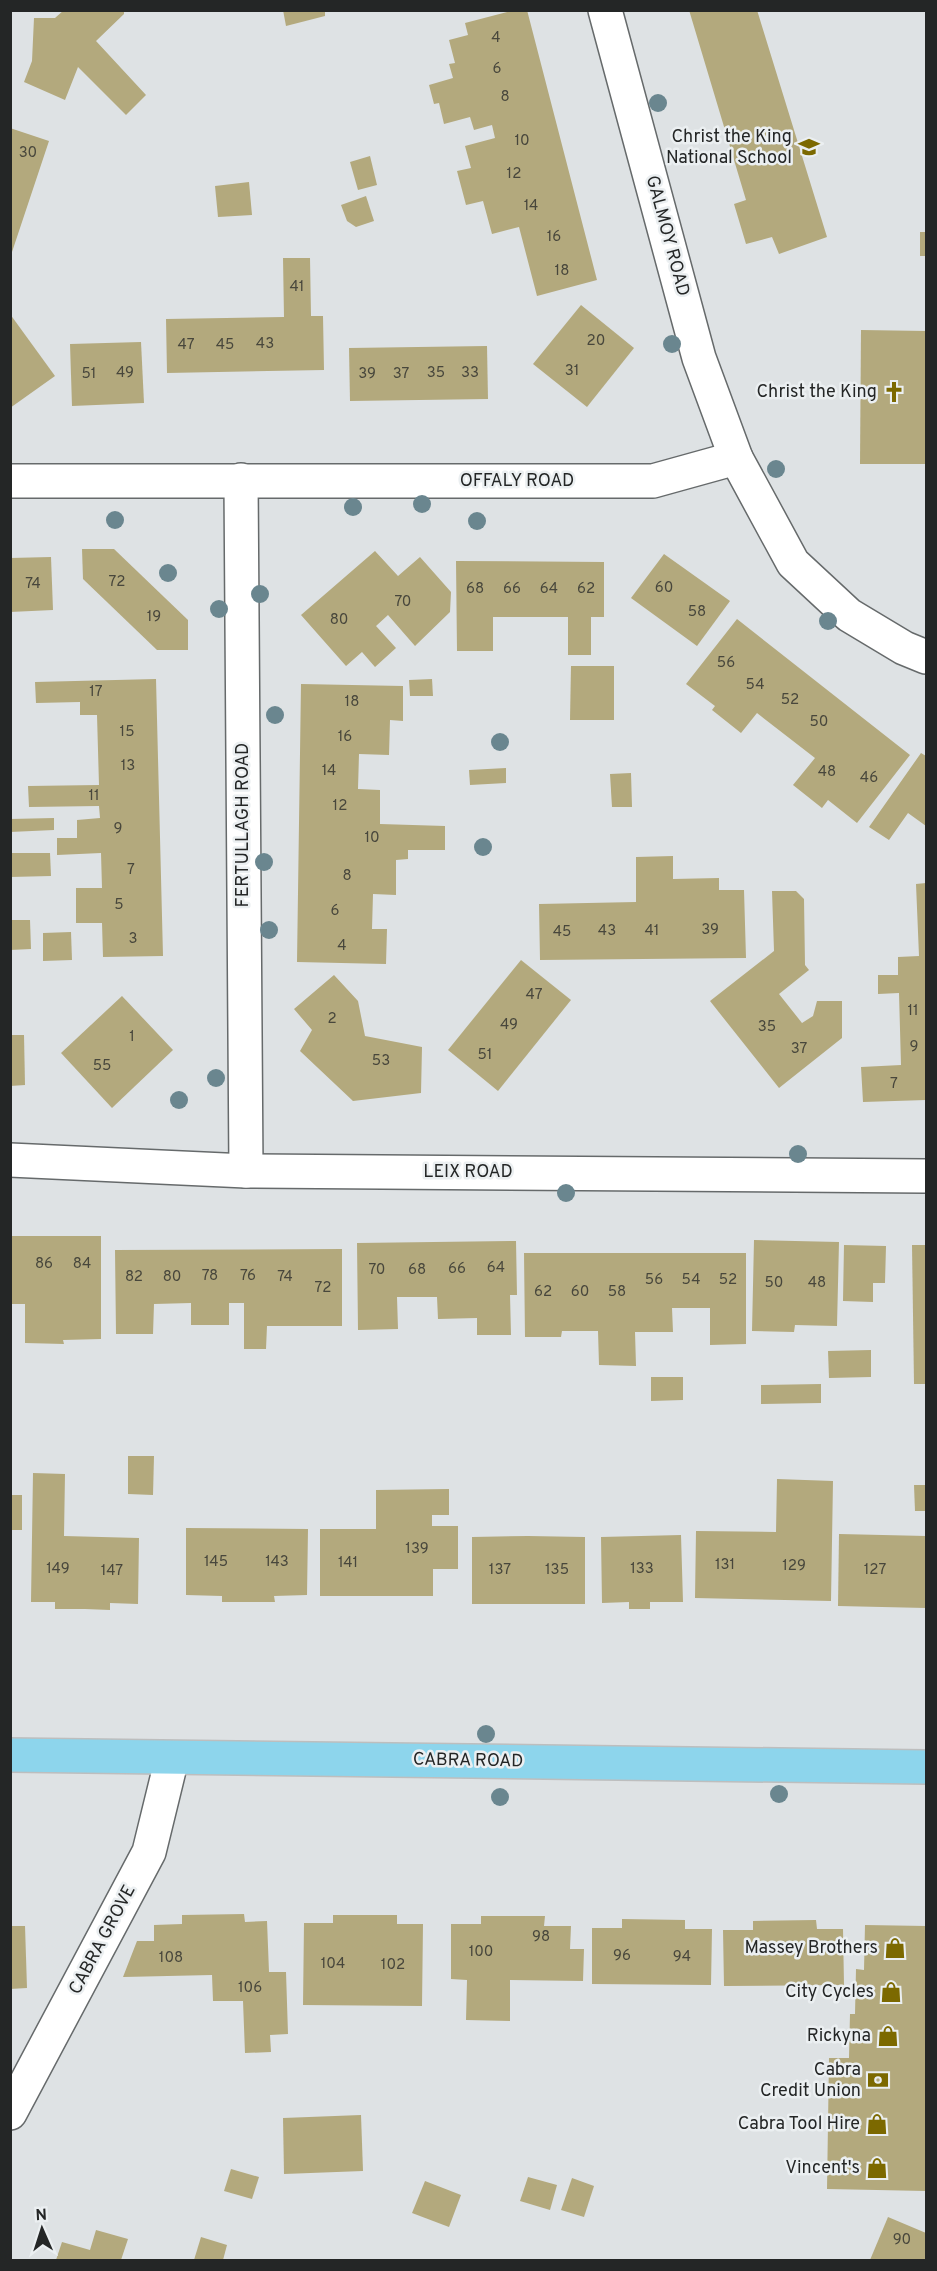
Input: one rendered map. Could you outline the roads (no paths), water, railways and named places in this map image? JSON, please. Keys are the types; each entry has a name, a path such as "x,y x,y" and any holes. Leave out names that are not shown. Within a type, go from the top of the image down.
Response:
{"main road":[{"name":"CABRA ROAD","path":"10,1755 927,1767"}],"street":[{"name":"GALMOY ROAD","path":"605,10 699,358 736,458"},
{"name":"OFFALY ROAD","path":"10,481 653,481 736,458"},
{"path":"736,458 793,563 849,615 904,648 927,657"},
{"name":"FERTULLAGH ROAD","path":"241,480 246,1171"},
{"name":"LEIX ROAD","path":"10,1160 246,1171 927,1176"},
{"name":"CABRA GROVE","path":"10,2113 149,1852 172,1758"}],"place":[{"name":"Christ the King National School","path":"809,147"},
{"name":"Christ the King","path":"894,392"},
{"name":"Massey Brothers","path":"895,1948"},
{"name":"City Cycles","path":"891,1992"},
{"name":"Rickyna","path":"888,2036"},
{"name":"Cabra Credit Union","path":"878,2080"},
{"name":"Cabra Tool Hire","path":"877,2124"},
{"name":"Vincent's","path":"877,2168"}]}
